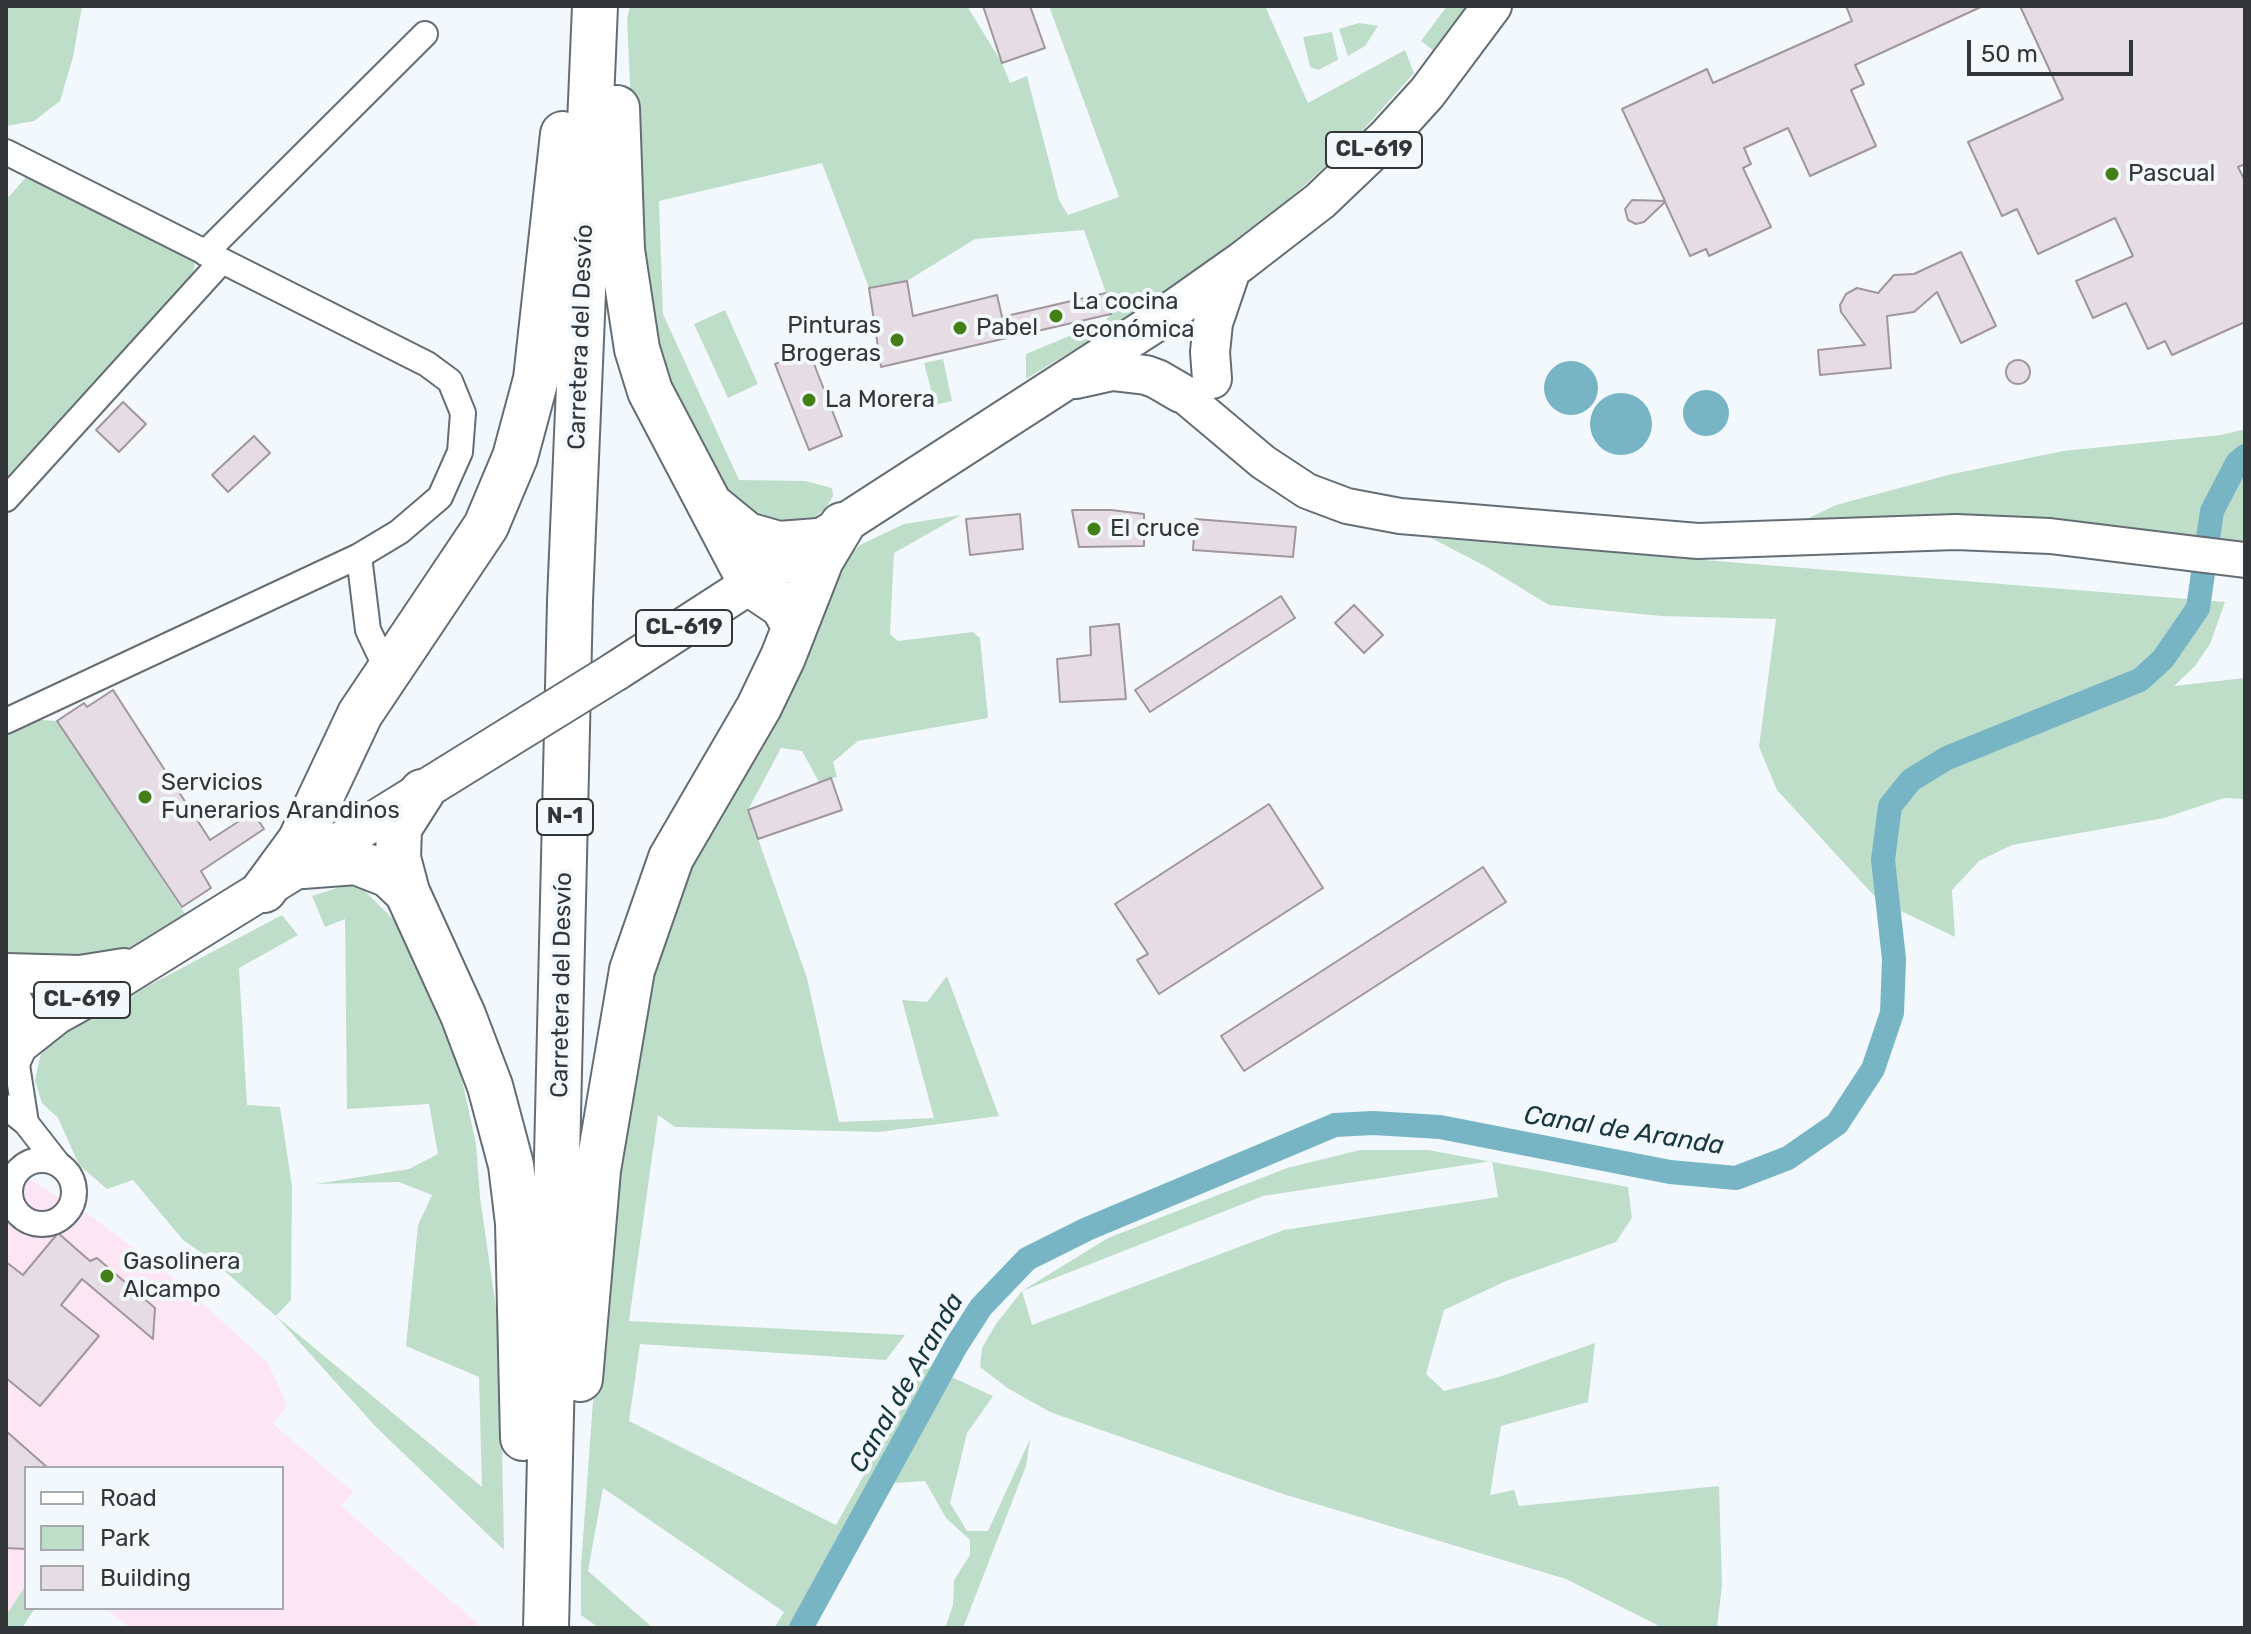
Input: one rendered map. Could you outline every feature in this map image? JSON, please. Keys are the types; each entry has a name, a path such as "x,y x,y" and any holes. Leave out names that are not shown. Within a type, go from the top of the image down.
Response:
{"highway":[{"path":"264,890 300,841 360,714 486,526 515,457 536,379 571,59 582,6"},
{"name":"Carretera del Desvío","path":"546,1628 570,601 595,6"},
{"path":"606,6 616,67 622,250 637,349 650,391 752,585 783,606 794,626"},
{"path":"709,504 747,535 779,544 830,533"},
{"path":"556,1628 567,1535 598,1170 632,970 671,858 759,707 783,657 830,533"},
{"path":"422,792 399,828 398,858 407,892 463,1015 490,1086 511,1165 518,1223 527,1571 534,1628"},
{"path":"303,866 356,862 389,875 407,892"}],"main road":[{"name":"CL-619","path":"13,1055 56,1015 303,866 752,585 1231,270 1320,201 1387,137 1436,82 1492,6"},
{"path":"1196,386 1210,352 1213,323 1231,270"},
{"path":"1156,322 1157,346 1164,368 1196,386"},
{"path":"1065,381 1112,371 1196,386"},
{"name":"CL-619","path":"6,973 96,974 150,960"},
{"name":"CL-619","path":"6,989 18,1011 21,1028 13,1055"}],"street":[{"path":"6,499 214,257 425,34"},
{"path":"6,152 427,364 450,381 463,413 460,452 440,497 399,532 359,556 6,721"},
{"path":"1196,386 1212,422 1307,491 1347,506 1400,516 1698,541 1956,532 2050,536 2218,556"},
{"path":"359,556 368,630 388,672"},
{"path":"6,1107 31,1129 71,1177 74,1197 64,1215 46,1224 26,1220 17,1214 12,1204 10,1193 16,1167 33,1154 31,1129 13,1055"},
{"path":"16,1167 36,1161 58,1164"}],"shaded area":[{"path":"6,1165 95,1219 181,1284 268,1363 287,1406 273,1424 353,1492 341,1506 478,1624 478,1628 130,1628 108,1610 284,1610 284,1466 24,1466 24,1588 6,1615"}],"green space":[{"path":"6,6 82,6 73,57 60,101 34,121 6,126"},
{"path":"630,6 967,6 1002,63 1010,83 1027,76 1059,200 1068,215 1119,197 1049,6 1265,6 1308,103 1405,50 1414,73 1354,140 1258,228 1142,308 1026,379 1026,354 1105,321 1111,314 1084,230 975,239 907,281 869,288 822,163 659,201 663,314 739,480 805,481 832,488 833,496 825,509 812,519 772,527 721,489 663,385 637,235 627,19"},
{"path":"1447,6 1467,6 1434,51 1421,41"},
{"path":"1359,23 1378,26 1365,46 1348,56 1339,29"},
{"path":"1332,32 1338,60 1318,70 1310,67 1303,37"},
{"path":"26,177 195,262 193,277 6,478 6,200"},
{"path":"725,310 758,384 728,398 694,324"},
{"path":"943,359 952,401 935,405 924,363"},
{"path":"2245,429 2245,547 1792,526 1836,505 1948,475 2063,451 2221,435"},
{"path":"961,515 894,553 890,634 898,641 973,632 980,638 988,718 858,741 833,762 837,777 819,782 802,751 781,748 748,810 807,978 839,1122 934,1118 902,1000 927,1002 947,976 999,1116 879,1132 675,1127 658,1115 629,1321 905,1335 886,1360 640,1344 629,1421 836,1525 916,1382 921,1363 993,1396 967,1433 950,1503 967,1531 988,1531 1030,1439 1026,1466 963,1628 945,1628 953,1605 954,1580 970,1555 970,1540 946,1518 925,1481 894,1483 863,1532 811,1628 774,1628 784,1612 603,1488 588,1571 653,1628 599,1628 581,1615 581,1566 601,1292 638,1020 702,826 824,583 860,545 904,524"},
{"path":"1431,538 2225,602 2210,644 2195,666 2174,686 2245,678 2245,799 2224,798 2164,818 2012,845 1979,861 1952,890 1955,937 1878,900 1777,790 1759,747 1776,619 1661,616 1549,605"},
{"path":"40,720 57,721 189,920 147,942 87,960 6,955 6,736"},
{"path":"356,882 395,921 459,1066 476,1144 480,1197 500,1336 504,1550 376,1427 276,1316 482,1487 479,1377 406,1346 418,1225 432,1195 399,1182 316,1184 409,1169 438,1154 429,1104 347,1109 345,919 325,927 312,896"},
{"path":"282,915 298,935 239,968 247,1105 280,1107 292,1186 291,1300 276,1316 213,1261 183,1240 133,1180 107,1189 79,1165 58,1118 42,1103 35,1081 40,1056 55,1035"},
{"path":"1360,1150 1428,1150 1490,1161 1263,1196 1022,1291 1108,1238 1287,1168"},
{"path":"1492,1162 1628,1187 1632,1218 1616,1242 1506,1281 1444,1310 1426,1374 1444,1391 1499,1377 1595,1343 1588,1402 1501,1426 1490,1495 1514,1490 1519,1506 1719,1486 1722,1585 1717,1628 1663,1628 1566,1579 1283,1494 1050,1412 1009,1389 980,1367 982,1348 1022,1291 1032,1325 1284,1230 1498,1197"},
{"path":"24,1588 24,1610 34,1610 22,1628 6,1628 6,1615"}],"water":[{"path":"1571,361 1590,369 1598,388 1590,407 1571,415 1552,407 1544,388 1552,369"},
{"path":"1706,390 1722,397 1729,413 1722,429 1706,436 1690,429 1683,413 1690,397"},
{"path":"1621,393 1643,402 1652,424 1643,446 1621,455 1599,446 1590,424 1599,402"}],"building":[{"path":"983,6 1030,6 1045,48 1002,63"},
{"path":"1846,6 1983,6 1855,65 1864,84 1851,90 1876,146 1810,176 1788,128 1744,148 1751,164 1743,168 1771,227 1709,256 1706,249 1690,256 1665,202 1644,222 1636,224 1628,220 1625,209 1632,200 1665,201 1622,109 1707,69 1713,83 1852,21"},
{"name":"Pascual","path":"2020,6 2245,6 2245,164 2238,167 2245,181 2245,322 2172,355 2165,341 2148,349 2126,303 2093,318 2076,281 2133,256 2115,218 2038,254 2017,209 2002,216 1968,142 2063,99"},
{"path":"1961,252 1996,326 1961,343 1937,292 1914,312 1887,316 1891,368 1820,375 1818,350 1865,345 1841,312 1840,305 1846,294 1857,288 1878,293 1894,275 1914,274"},
{"path":"907,281 913,316 997,295 1002,317 1106,293 1111,314 881,367 869,288"},
{"name":"La Morera","path":"809,351 842,436 809,450 775,364"},
{"path":"2018,360 2027,363 2030,372 2027,381 2018,384 2009,381 2006,372 2009,363"},
{"path":"123,402 146,424 119,452 96,430"},
{"path":"254,436 270,453 228,492 212,475"},
{"path":"1072,510 1144,514 1144,546 1079,547"},
{"path":"1020,514 1023,549 970,555 966,519"},
{"path":"1195,519 1296,527 1293,557 1193,550"},
{"path":"1281,596 1295,618 1150,712 1135,690"},
{"path":"1354,605 1383,635 1364,653 1335,623"},
{"path":"1119,624 1126,699 1060,702 1057,659 1091,655 1090,627"},
{"name":"Servicios Funerarios Arandinos","path":"113,690 210,840 253,812 264,829 201,871 211,888 182,907 57,721 84,703 87,707"},
{"path":"831,778 842,810 758,839 748,810"},
{"path":"1269,804 1323,888 1159,994 1137,960 1148,954 1115,904"},
{"path":"1483,867 1506,902 1244,1071 1221,1036"},
{"path":"58,1233 90,1261 97,1258 155,1308 153,1339 82,1279 61,1305 99,1336 40,1406 6,1378 6,1262 23,1275"},
{"path":"6,1431 46,1466 24,1466 24,1549 6,1548"}],"waterway":[{"name":"Canal de Aranda","path":"801,1628 956,1346 981,1307 1027,1259 1087,1229 1335,1125 1373,1123 1440,1127 1670,1172 1736,1178 1788,1158 1837,1124 1873,1069 1892,1013 1894,959 1883,860 1890,806 1911,780 1947,758 2140,680 2163,659 2198,608 2212,511 2237,463 2245,456"}],"place":[{"name":"Pascual","path":"2112,174"},
{"name":"La cocina económica","path":"1056,316"},
{"name":"Pabel","path":"960,328"},
{"name":"Pinturas Brogeras","path":"897,340"},
{"name":"La Morera","path":"809,400"},
{"name":"El cruce","path":"1094,529"},
{"name":"Servicios Funerarios Arandinos","path":"145,797"},
{"name":"Gasolinera Alcampo","path":"107,1276"}]}
